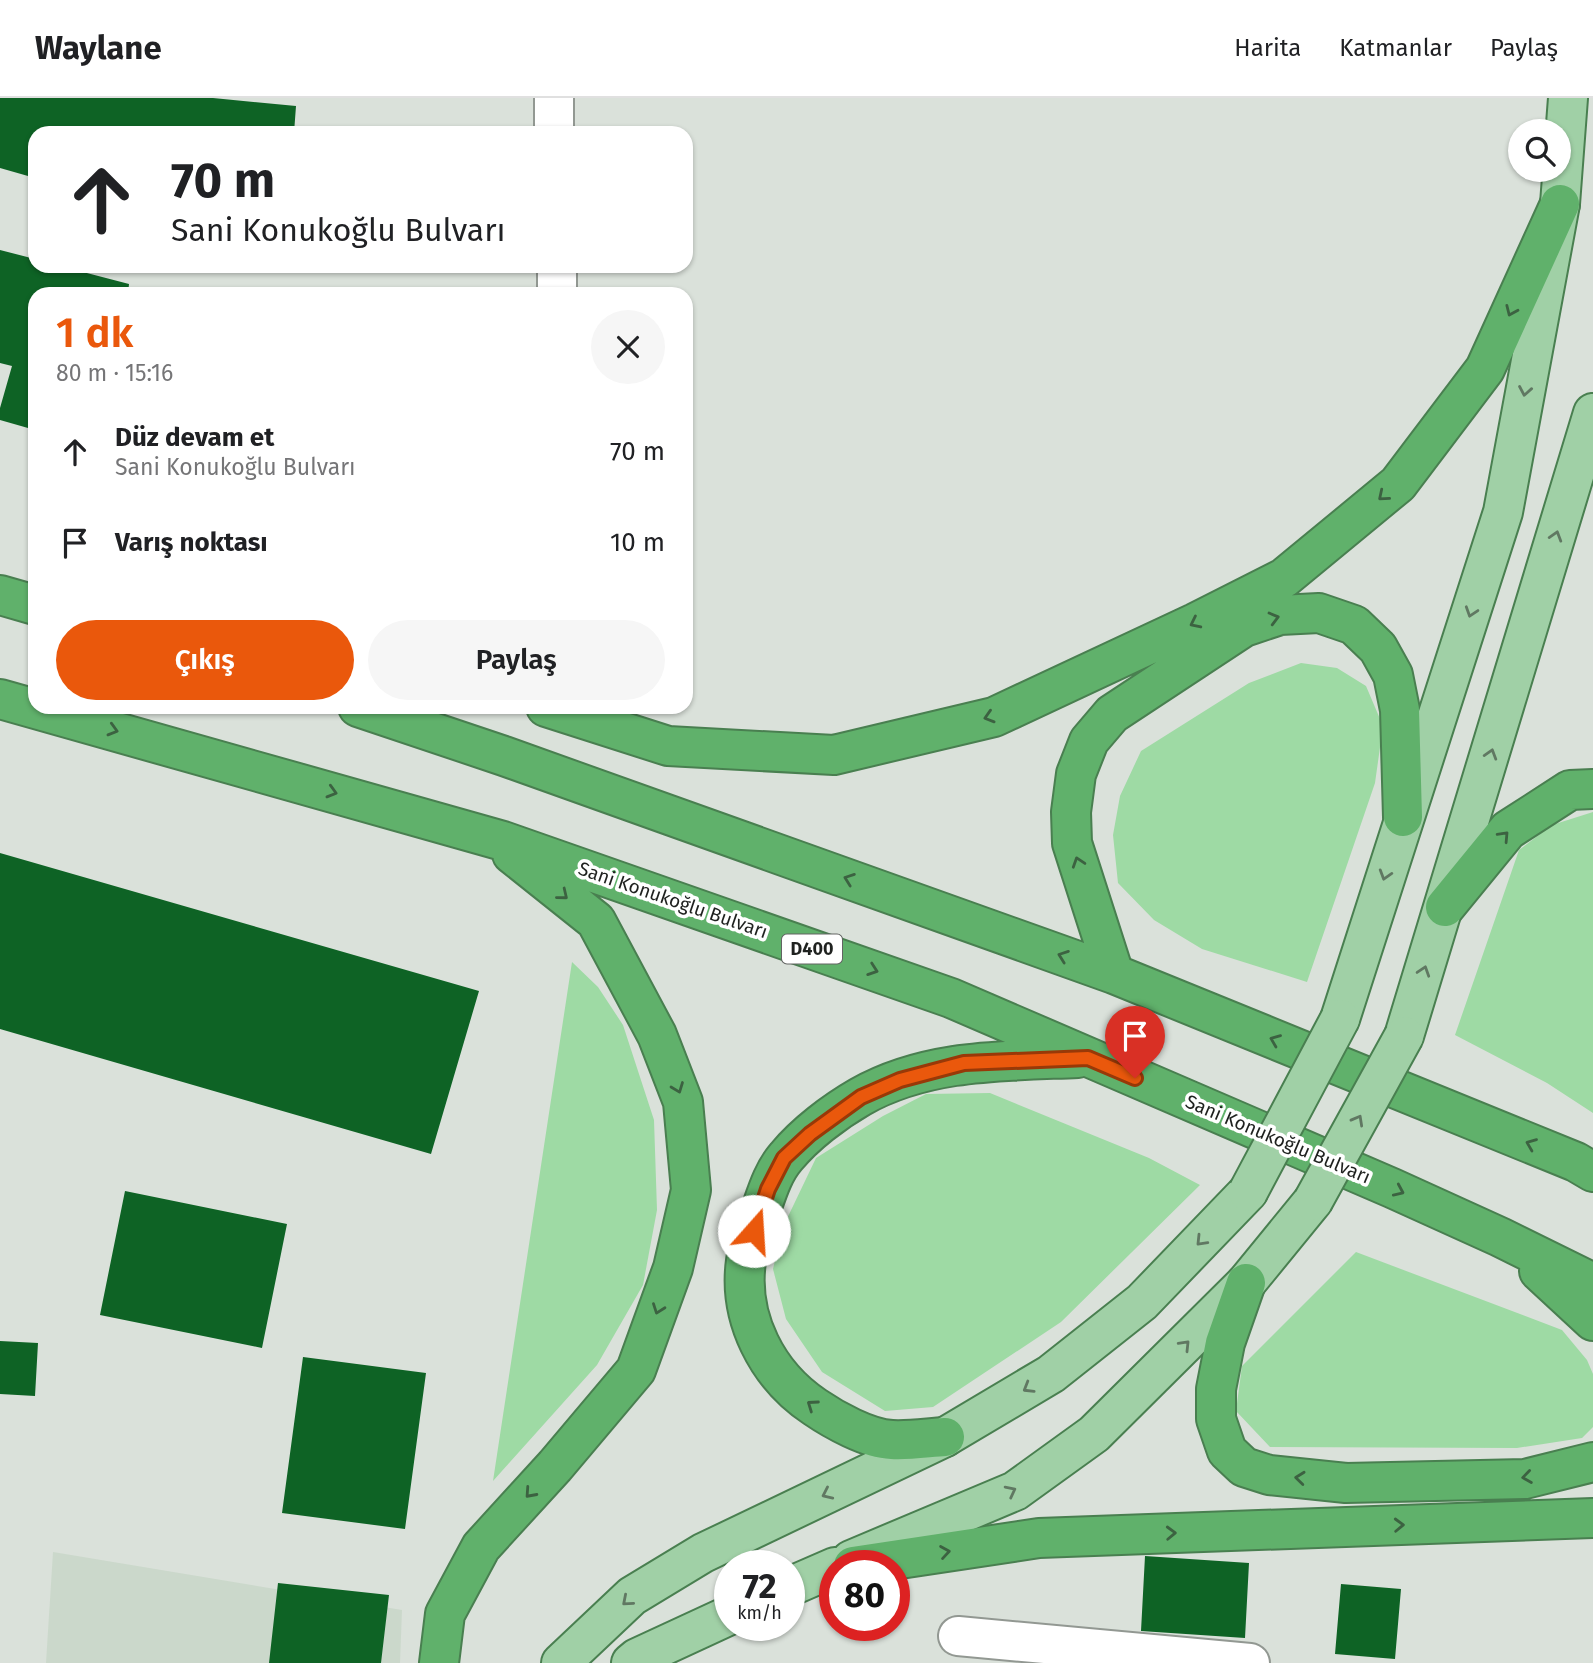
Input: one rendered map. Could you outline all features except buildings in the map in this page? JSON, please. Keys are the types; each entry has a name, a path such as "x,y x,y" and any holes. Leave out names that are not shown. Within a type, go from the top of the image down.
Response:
{"highway":[{"path":"586,714 668,746 834,755 993,717 1195,623 1284,578 1398,484 1485,369 1560,204"},
{"path":"0,595 28,603"},
{"path":"1114,974 1072,843 1071,812 1076,774 1089,741 1112,714 1244,627 1280,615 1319,613 1354,625 1378,648 1393,675 1400,710 1403,817"},
{"name":"Sani Konukoğlu Bulvarı","path":"0,698 28,706"},
{"name":"Sani Konukoğlu Bulvarı","path":"57,714 491,837 951,998 1392,1188 1593,1283"},
{"path":"379,714 1114,974 1587,1165"},
{"path":"1445,907 1508,830 1570,790 1593,789"},
{"path":"439,1663 445,1614 481,1547 555,1466 636,1370 673,1268 691,1190 683,1102 657,1035 596,921 491,837"},
{"path":"945,1437 890,1440 841,1424 804,1400 778,1375 749,1321 745,1292 746,1260 768,1189 784,1158 810,1134 861,1097 900,1080 964,1063 1088,1058"},
{"path":"1500,1237 1593,1321"},
{"path":"1246,1283 1224,1343 1216,1388 1216,1419 1227,1451 1244,1467 1269,1475 1346,1483 1525,1479 1593,1462"},
{"path":"910,1557 1039,1538 1593,1518"}],"main road":[{"path":"561,1663 632,1596 703,1553 945,1437 1051,1374 1142,1302 1248,1192 1340,1019 1503,512 1560,204 1568,98"},
{"path":"879,1550 1015,1491 1094,1434 1246,1283 1313,1201 1404,1036 1593,413"},
{"path":"631,1663 714,1622"}],"street":[{"path":"554,98 554,126"},
{"path":"958,1636 1250,1663"}],"shaded area":[{"path":"53,1552 402,1610 400,1663 46,1663"}],"green space":[{"path":"1301,663 1337,668 1366,686 1383,726 1375,783 1307,982 1202,949 1154,920 1118,883 1113,835 1120,796 1141,751 1249,683"},
{"path":"1593,812 1593,1113 1547,1083 1455,1035 1519,850 1552,825"},
{"path":"572,962 598,987 623,1025 654,1120 657,1210 643,1285 597,1365 493,1481"},
{"path":"990,1093 1149,1158 1200,1185 1061,1322 933,1407 885,1411 822,1372 786,1319 773,1269 783,1227 816,1158 883,1116 926,1094"},
{"path":"1356,1252 1562,1330 1587,1360 1593,1374 1593,1427 1582,1438 1517,1448 1270,1447 1236,1411 1242,1366"}],"route":[{"path":"754,1231 768,1189 784,1158 810,1134 861,1097 900,1080 964,1063 1088,1058 1135,1078"}]}
